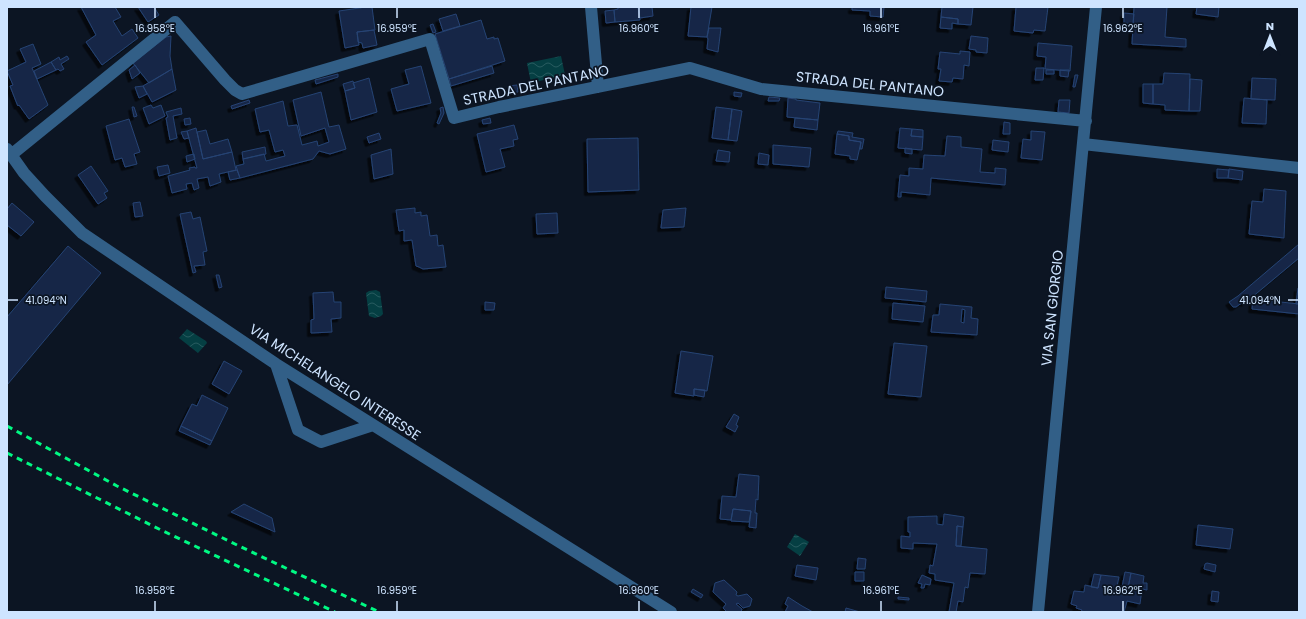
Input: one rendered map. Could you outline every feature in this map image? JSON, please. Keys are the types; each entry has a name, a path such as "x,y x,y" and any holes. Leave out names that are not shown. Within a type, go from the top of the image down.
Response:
{"street":[{"path":"591,7 598,87"},
{"name":"VIA SAN GIORGIO","path":"1038,612 1096,7"},
{"name":"STRADA DEL PANTANO","path":"9,152 175,22 225,80 235,90 242,94 430,39 454,118 499,107 690,68 761,89 1086,121"},
{"path":"1083,144 1299,168"},
{"name":"VIA MICHELANGELO INTERESSE","path":"9,152 24,173 82,233 276,364 671,612"},
{"path":"276,364 298,430 321,442 373,425"}],"water":[{"path":"561,56 565,75 531,83 527,63"},
{"path":"376,290 380,292 383,314 375,318 369,316 366,293"},
{"path":"187,329 207,343 198,353 179,338"},
{"path":"795,534 809,542 800,556 787,547"}],"building":[{"path":"81,7 115,7 121,17 113,21 122,36 132,29 138,38 102,65 86,42 96,35"},
{"path":"138,7 154,7 159,15 148,22"},
{"path":"372,7 375,30 357,32 359,45 345,48 339,11"},
{"path":"618,7 638,7 640,20 615,22 614,10 618,9"},
{"path":"638,7 652,7 653,16 640,18"},
{"path":"691,7 712,7 707,37 688,36"},
{"path":"852,7 884,7 883,17 870,16 870,11 852,10"},
{"path":"942,7 973,7 971,25 958,24 958,19 941,17"},
{"path":"1016,7 1048,7 1045,31 1034,30 1033,33 1014,31"},
{"path":"1134,7 1167,7 1165,37 1186,39 1186,47 1132,44"},
{"path":"1197,7 1219,7 1218,17 1196,14"},
{"path":"614,10 615,22 606,23 605,11"},
{"path":"1124,13 1134,14 1133,24 1124,23"},
{"path":"456,14 460,26 443,31 439,19"},
{"path":"941,17 958,19 958,24 952,23 952,29 940,28"},
{"path":"481,20 487,39 494,37 494,39 498,38 505,61 449,79 435,34"},
{"path":"433,24 436,32 433,33 430,25"},
{"path":"709,28 721,28 718,52 707,49"},
{"path":"374,30 377,45 363,48 362,43 358,42 357,32"},
{"path":"171,36 170,56 172,69 149,83 133,63 166,37"},
{"path":"971,36 988,38 987,53 976,52 976,50 969,49"},
{"path":"1038,43 1072,46 1070,71 1045,69 1046,57 1037,56"},
{"path":"33,44 41,64 32,68 48,105 29,119 17,104 10,86 13,85 7,71 26,62 20,49"},
{"path":"960,51 970,52 969,66 964,65 963,79 953,78 952,82 939,81 941,69 938,69 940,52 960,54"},
{"path":"67,56 69,59 61,64 64,69 60,71 58,69 56,70 51,62 59,57 60,60"},
{"path":"51,62 56,70 37,79 34,71"},
{"path":"135,65 140,73 132,79 129,70"},
{"path":"421,66 431,103 397,111 391,89 409,84 405,70"},
{"path":"492,66 494,73 451,86 449,79"},
{"path":"1036,68 1044,68 1043,80 1035,80"},
{"path":"172,69 176,90 152,102 143,86"},
{"path":"1046,70 1054,70 1054,74 1046,74"},
{"path":"1060,70 1069,70 1068,77 1060,76"},
{"path":"1164,73 1190,74 1189,111 1165,110 1165,105 1153,104 1153,84 1163,84"},
{"path":"338,74 338,77 316,84 315,80"},
{"path":"1075,75 1078,75 1075,87 1073,87"},
{"path":"369,78 377,112 351,120 345,91 355,88 353,83"},
{"path":"1252,78 1276,79 1275,100 1251,99"},
{"path":"1190,79 1202,80 1200,111 1189,111"},
{"path":"353,81 355,88 345,91 343,84"},
{"path":"1143,84 1153,84 1153,104 1143,103"},
{"path":"517,85 518,92 509,93 508,86"},
{"path":"143,86 147,94 139,98 135,87"},
{"path":"321,92 329,127 339,125 346,149 330,154 319,151 313,159 240,178 236,166 244,164 243,159 264,154 266,161 285,156 283,150 275,152 269,130 260,132 255,109 283,101 288,126 297,125 302,145 317,141 318,146 329,142 325,128 301,136 293,100"},
{"path":"734,92 742,93 741,97 734,96"},
{"path":"769,97 780,98 779,101 768,101"},
{"path":"788,98 820,103 818,120 787,117"},
{"path":"1244,98 1267,100 1266,124 1242,123"},
{"path":"249,100 250,103 232,109 231,106"},
{"path":"1059,100 1070,100 1069,113 1058,112"},
{"path":"151,105 153,108 161,105 165,116 149,124 143,108"},
{"path":"132,107 134,107 137,116 134,117"},
{"path":"443,107 444,113 439,124 437,123 441,113 440,108"},
{"path":"716,107 732,109 728,140 712,138"},
{"path":"181,108 182,114 173,116 177,138 170,140 166,118 168,117 166,112"},
{"path":"732,109 742,111 737,141 728,140"},
{"path":"190,118 191,124 185,125 184,119"},
{"path":"490,118 491,123 483,124 482,120"},
{"path":"795,118 818,120 817,130 794,127"},
{"path":"129,119 140,152 134,154 137,164 125,167 122,158 115,160 106,126"},
{"path":"1004,122 1010,123 1010,134 1003,134"},
{"path":"514,125 518,139 513,140 514,146 500,149 505,167 486,172 477,134"},
{"path":"196,128 203,159 232,152 236,170 219,174 221,182 210,186 208,177 197,179 199,188 194,190 192,183 186,184 187,189 172,193 168,176 190,170 189,168 197,168 187,131"},
{"path":"900,128 912,129 911,136 923,137 922,150 898,148"},
{"path":"912,129 923,130 923,137 911,136"},
{"path":"206,130 210,144 228,139 232,152 203,159 197,132"},
{"path":"187,131 189,138 184,139 181,132"},
{"path":"838,131 853,133 852,137 864,139 862,149 860,149 861,142 849,140 849,136 837,134"},
{"path":"1031,131 1045,132 1042,160 1021,158 1023,139 1031,140"},
{"path":"379,133 381,139 369,143 367,137"},
{"path":"837,134 849,136 849,140 861,142 857,160 850,159 850,156 835,154"},
{"path":"947,136 961,137 961,147 982,149 980,172 995,173 995,168 1006,169 1005,185 931,178 930,195 901,192 901,197 898,197 900,175 909,176 909,168 923,169 924,155 945,156"},
{"path":"638,138 639,190 588,192 587,139"},
{"path":"993,140 1009,142 1008,152 992,150"},
{"path":"773,145 811,148 809,167 773,164"},
{"path":"265,147 266,154 243,159 242,152"},
{"path":"905,148 912,149 912,154 905,153"},
{"path":"391,149 393,174 374,179 371,155"},
{"path":"718,150 730,152 729,162 716,161"},
{"path":"759,153 769,155 768,165 758,164"},
{"path":"194,154 195,159 187,162 186,156"},
{"path":"168,165 170,173 159,176 157,167"},
{"path":"91,166 108,191 104,193 107,198 98,204 78,175"},
{"path":"1217,169 1229,170 1228,178 1217,178"},
{"path":"1229,169 1243,171 1242,180 1228,178"},
{"path":"237,170 240,178 230,180 228,172"},
{"path":"1264,189 1286,191 1284,238 1249,234 1252,201 1263,202"},
{"path":"140,202 143,216 135,217 133,203"},
{"path":"12,203 34,222 21,236 7,225 7,209"},
{"path":"415,208 415,213 421,212 421,216 427,215 430,236 437,235 438,246 443,245 446,267 423,269 416,266 412,240 404,241 404,230 399,231 396,210"},
{"path":"686,208 684,227 661,228 663,210"},
{"path":"191,212 193,219 200,217 207,251 203,252 205,265 194,266 196,272 193,273 180,214"},
{"path":"557,213 558,233 537,234 536,214"},
{"path":"1299,244 1299,258 1245,303 1243,302 1236,307 1233,307 1229,302"},
{"path":"68,246 101,273 7,385 7,317"},
{"path":"216,275 219,275 222,287 219,288"},
{"path":"886,287 927,291 926,302 885,298"},
{"path":"1298,288 1299,304 1296,304"},
{"path":"333,292 334,302 341,302 341,318 331,319 332,332 311,333 311,320 314,319 313,293"},
{"path":"1253,299 1299,304 1299,314 1252,309"},
{"path":"485,302 495,303 494,310 485,310"},
{"path":"893,303 925,306 923,322 892,319"},
{"path":"940,304 972,307 971,318 978,319 977,335 931,332 933,315 939,315","holes":["962,309 965,310 964,323 961,322"]},
{"path":"894,343 927,346 921,397 888,394"},
{"path":"681,351 713,356 707,391 694,389 694,396 675,393"},
{"path":"224,361 242,371 229,394 212,384"},
{"path":"694,389 705,390 704,397 694,395"},
{"path":"202,395 228,408 212,441 181,426 192,404 197,406"},
{"path":"734,414 739,417 736,425 738,426 735,432 726,427"},
{"path":"181,426 212,441 210,445 179,431"},
{"path":"739,474 759,476 758,500 756,499 755,513 757,513 756,528 749,527 751,511 733,509 731,520 720,519 722,496 736,497"},
{"path":"244,504 272,518 275,532 231,512"},
{"path":"733,509 751,511 749,522 731,521"},
{"path":"944,514 964,517 963,527 957,526 956,546 987,549 985,574 970,573 968,588 965,587 963,602 958,601 956,612 949,612 954,583 935,580 935,574 929,573 930,565 933,566 937,544 913,543 913,549 901,548 901,536 910,537 910,532 908,532 908,517 937,516 937,524 943,525"},
{"path":"1198,525 1233,529 1230,549 1196,545"},
{"path":"957,526 963,527 961,546 956,546"},
{"path":"858,558 866,559 865,569 857,569"},
{"path":"1205,564 1216,565 1215,572 1204,569"},
{"path":"797,565 818,568 816,580 795,576"},
{"path":"855,572 864,572 864,581 855,581"},
{"path":"1125,572 1131,573 1128,588 1122,587"},
{"path":"1131,573 1144,576 1143,583 1147,583 1147,590 1142,589 1140,604 1127,601 1124,612 1081,612 1082,610 1076,608 1077,606 1071,604 1074,591 1084,592 1085,585 1098,588 1101,575 1119,577 1117,586 1128,588"},
{"path":"1094,574 1101,575 1098,588 1091,587"},
{"path":"922,575 931,579 930,585 925,584 924,588 921,588 922,584 918,583"},
{"path":"724,580 737,592 736,595 747,594 752,599 750,606 743,608 738,603 736,604 742,609 741,612 727,612 723,608 726,604 713,592 715,583"},
{"path":"693,589 703,595 701,598 691,592"},
{"path":"1212,591 1219,592 1218,602 1211,601"},
{"path":"788,597 813,612 785,612 788,606 785,604"},
{"path":"898,597 909,598 909,600 898,599"},
{"path":"846,608 860,612 845,612"}],"railway":[{"path":"7,426 117,486 379,612"},
{"path":"7,453 163,531 335,612"}]}
